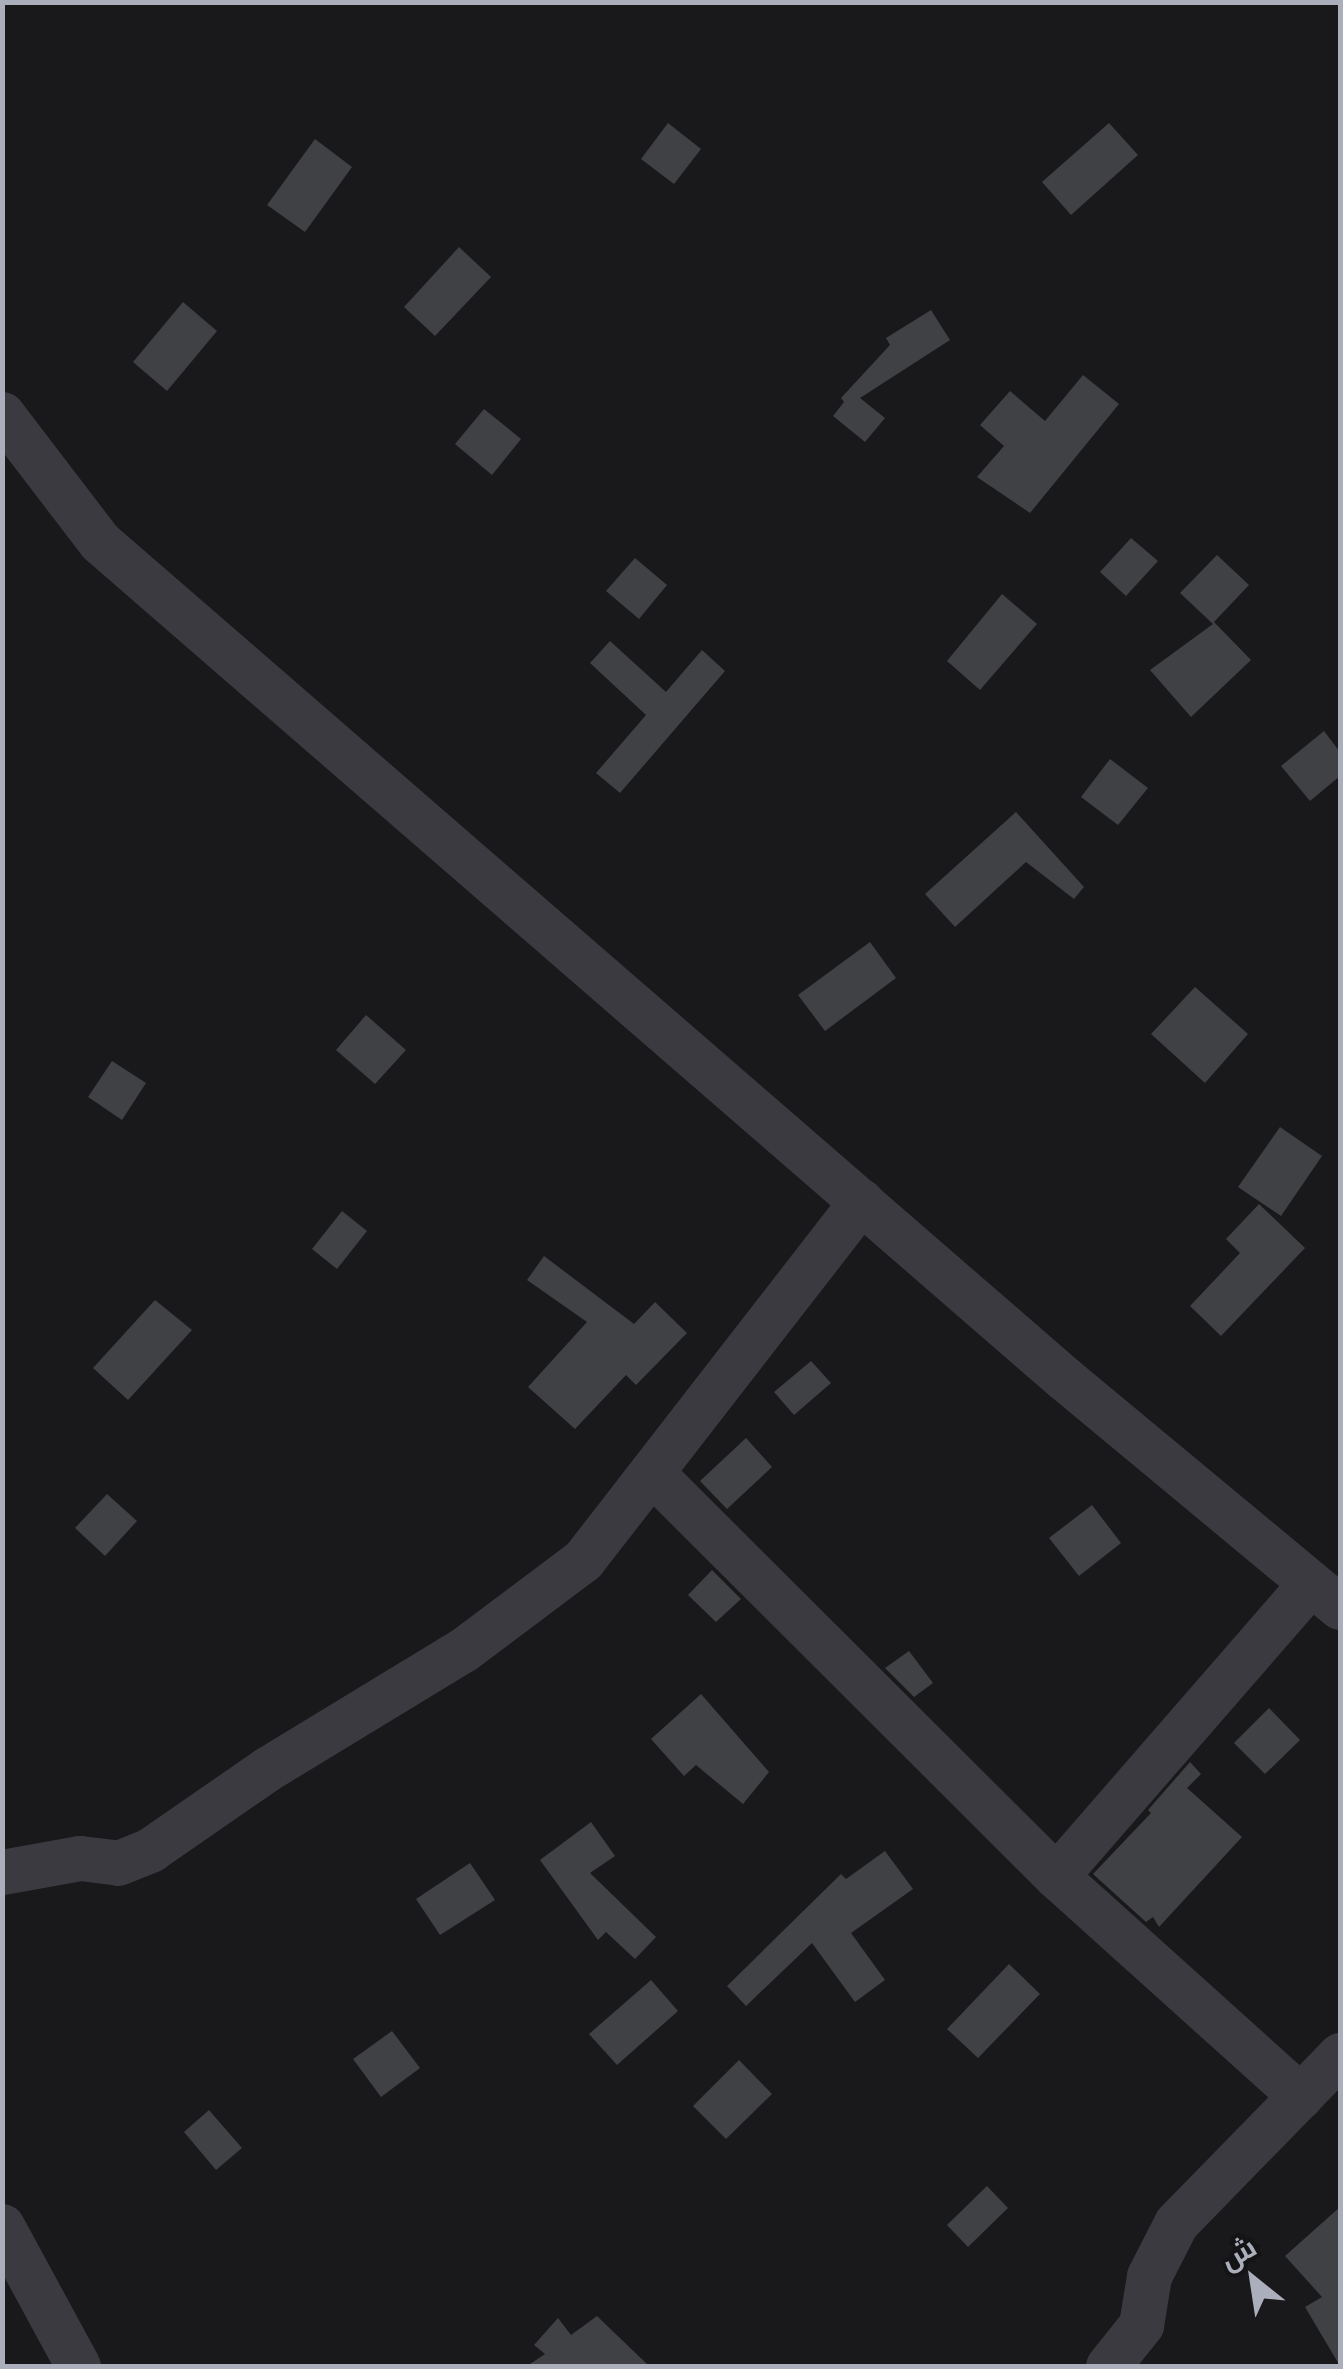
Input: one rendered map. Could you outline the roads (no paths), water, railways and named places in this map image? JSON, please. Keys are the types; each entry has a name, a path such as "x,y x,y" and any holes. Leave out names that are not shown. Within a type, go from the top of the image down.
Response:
{"street":[{"path":"2,414 100,542 861,1201 1326,1595 1056,1876"},
{"path":"2,1872 80,1858 118,1863 150,1850 267,1769 463,1650 584,1560 861,1201"},
{"path":"652,1472 1056,1876 1300,2096"},
{"path":"1108,2366 1140,2325 1149,2276 1176,2223 1340,2055"},
{"path":"2,2226 78,2366"}]}
